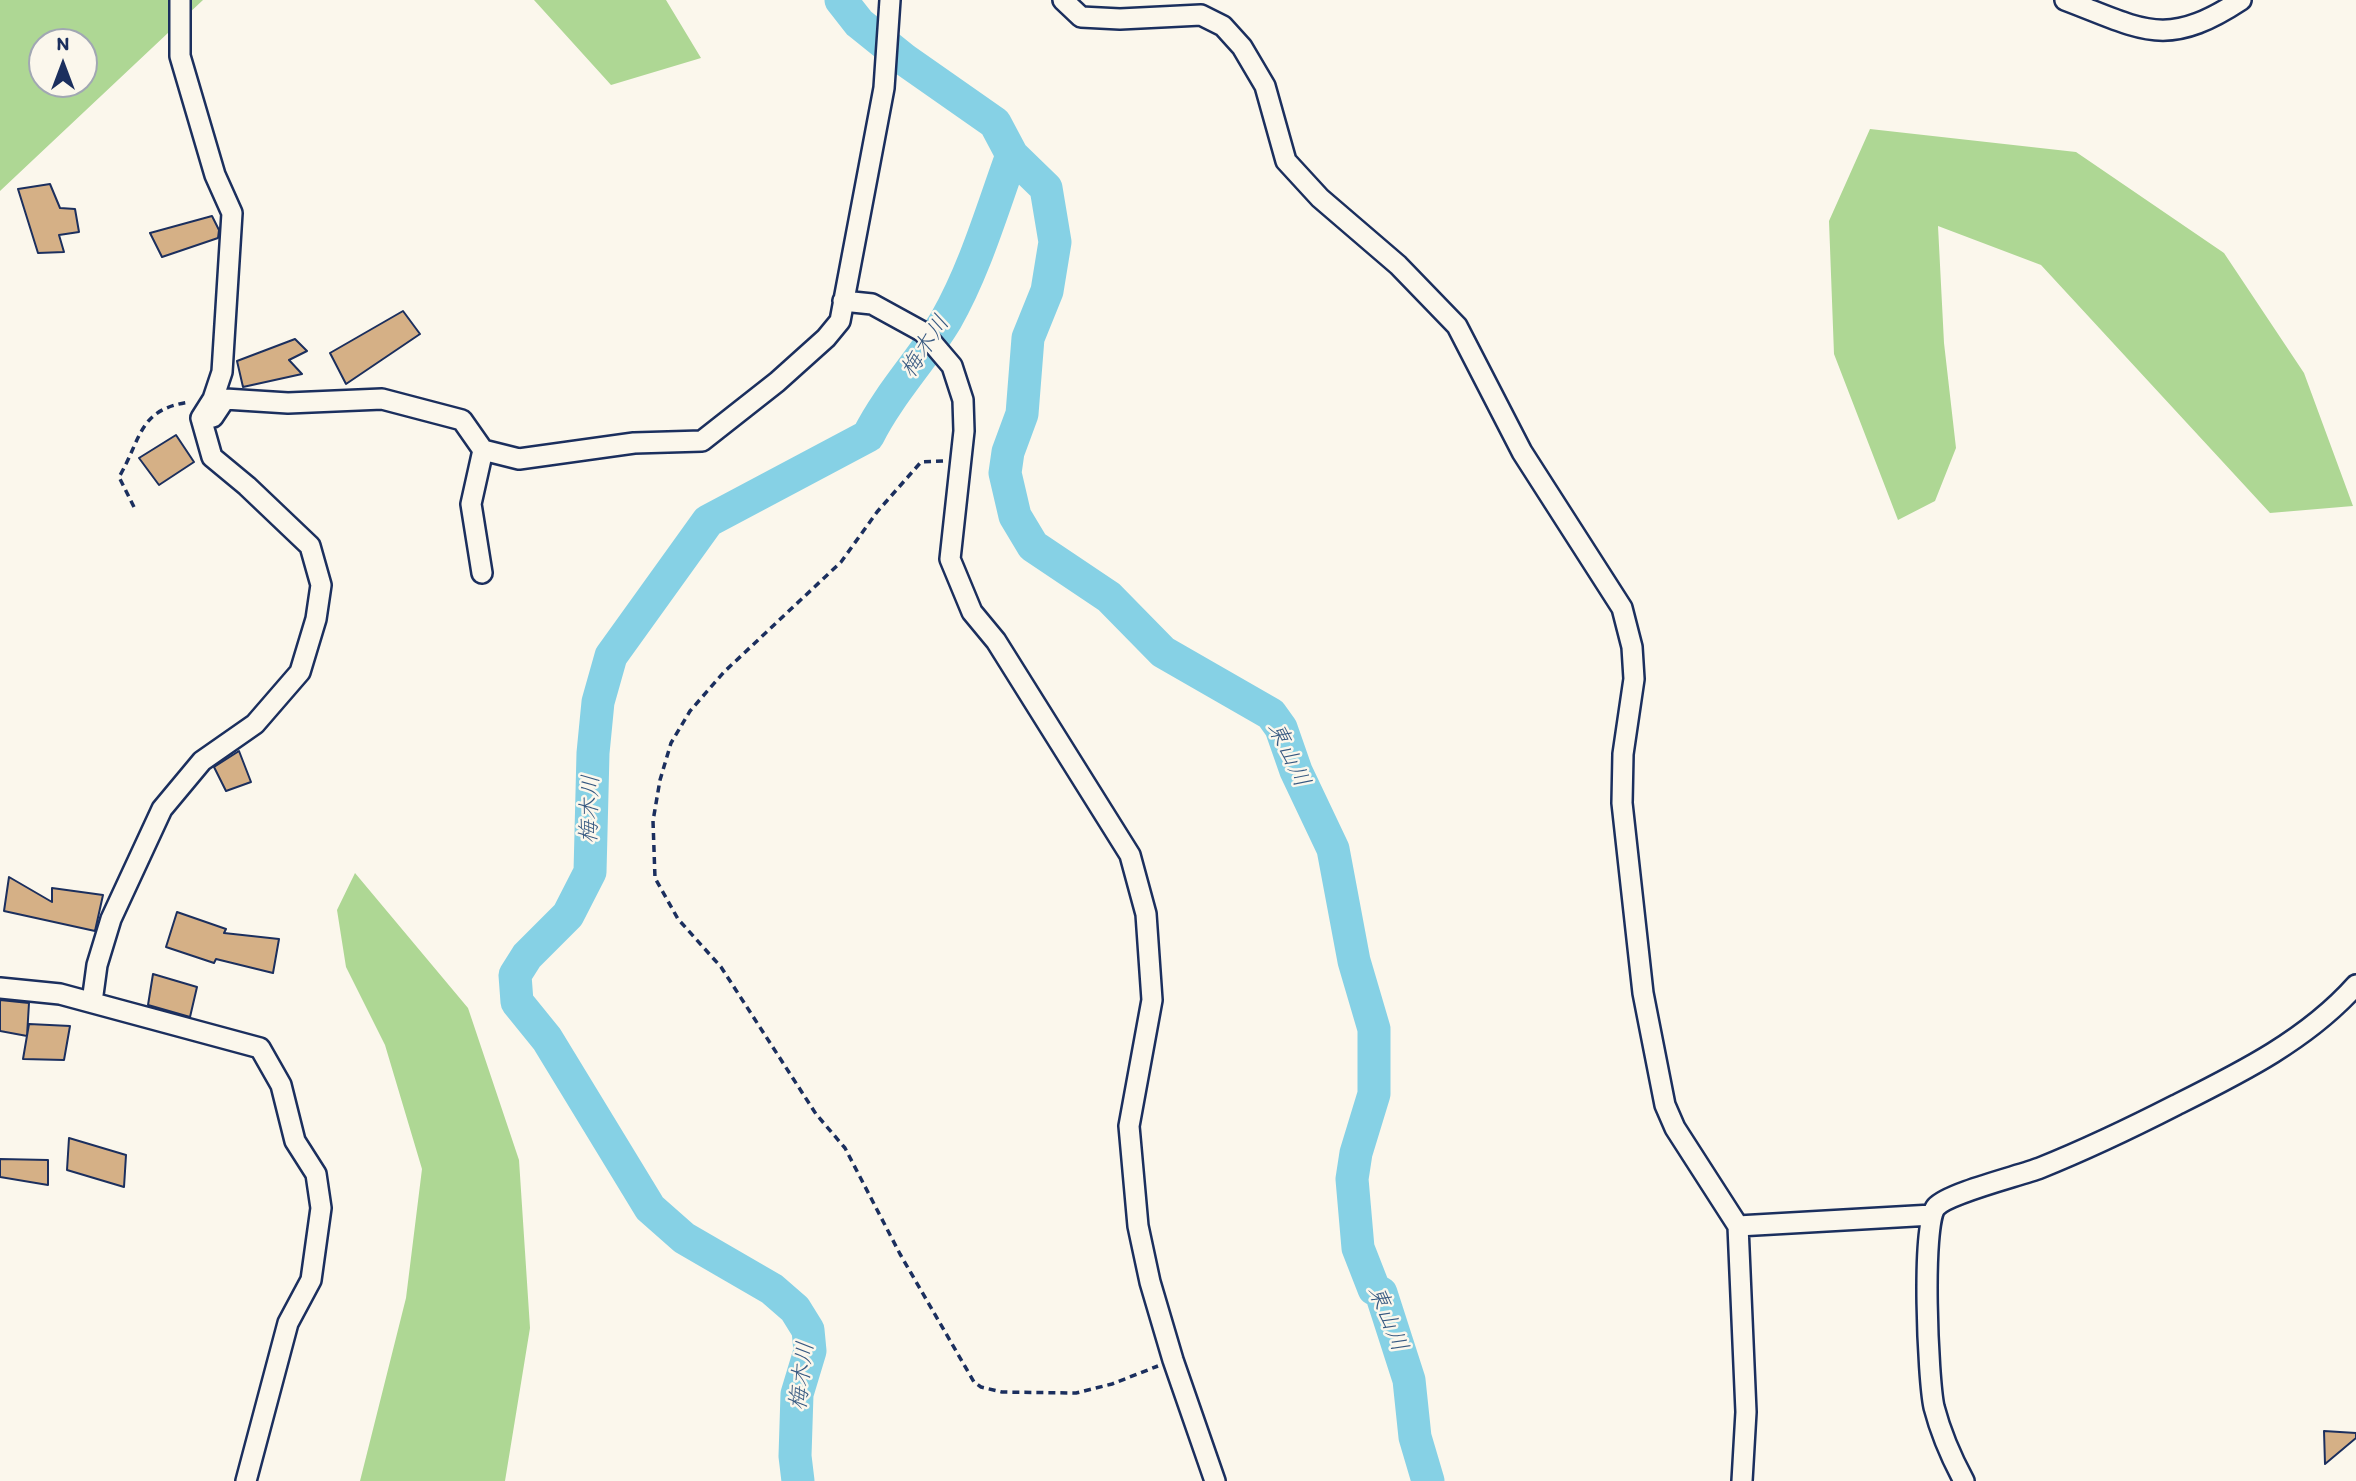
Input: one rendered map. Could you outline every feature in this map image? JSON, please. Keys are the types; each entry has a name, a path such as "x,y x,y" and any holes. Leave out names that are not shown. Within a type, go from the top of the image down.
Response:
{"street":[{"path":"92,1002 97,965 111,919 162,809 202,761 254,724 300,672 316,620 321,584 310,546 212,457 201,418 213,399 222,372 232,213 215,175 180,56 180,0"},
{"path":"204,429 225,399 288,403 382,399 462,420 483,450 519,458 634,443 702,441 777,382 840,321 884,88 890,0"},
{"path":"1063,0 1081,17 1120,19 1202,15 1229,33 1242,47 1265,86 1286,161 1320,198 1398,265 1457,326 1522,452 1622,608 1632,647 1634,679 1623,754 1622,803 1643,993 1665,1105 1675,1128 1738,1226 1746,1412 1742,1481"},
{"path":"2065,0 2147,31 2173,32 2214,18 2241,0"},
{"path":"843,301 872,304 923,332 952,366 963,400 962,460 950,559 972,612 996,641 1130,855 1146,914 1152,1000 1129,1126 1138,1226 1150,1282 1173,1360 1215,1481"},
{"path":"482,573 471,504 483,450"},
{"path":"1964,1481 1941,1431 1929,1370 1927,1339 1932,1215 1936,1206 1946,1200 2060,1160 2228,1079 2311,1027 2356,985"},
{"path":"0,988 60,994 260,1048 281,1085 295,1141 316,1174 321,1208 311,1280 288,1323 246,1481"},
{"path":"1738,1226 1932,1215"}],"path":[{"path":"134,507 119,477 146,421 167,405 213,399"},
{"path":"962,460 921,462 877,512 841,562 724,672 690,711 671,743 660,780 653,821 655,878 678,919 720,967 816,1114 845,1148 900,1254 974,1382 981,1387 1002,1392 1076,1393 1112,1384 1173,1360"}],"green space":[{"path":"0,0 203,0 0,191"},
{"path":"534,0 666,0 701,58 611,85"},
{"path":"1870,129 2076,152 2224,253 2304,373 2353,506 2270,513 2041,265 1938,226 1944,343 1956,448 1935,501 1898,520 1834,354 1829,221"},
{"path":"355,873 468,1008 519,1160 530,1328 505,1481 360,1481 406,1298 422,1169 385,1045 346,967 337,910"}],"building":[{"path":"50,184 60,208 75,209 79,232 59,235 64,252 38,253 18,189"},
{"path":"212,216 219,230 218,238 162,257 150,233"},
{"path":"403,311 420,334 346,384 330,353"},
{"path":"295,339 307,351 289,360 302,374 243,387 237,361"},
{"path":"176,435 194,462 159,485 139,458"},
{"path":"239,751 251,782 226,791 214,767"},
{"path":"9,877 52,902 52,888 103,895 95,931 4,911"},
{"path":"177,912 226,929 224,933 279,939 273,973 216,959 214,963 166,947"},
{"path":"153,974 197,987 190,1017 148,1005"},
{"path":"0,1000 29,1003 27,1036 0,1031"},
{"path":"29,1024 70,1026 64,1060 23,1059"},
{"path":"69,1138 126,1155 124,1187 67,1170"},
{"path":"0,1159 48,1160 48,1185 0,1177"},
{"path":"2324,1431 2356,1433 2356,1438 2325,1464"}],"waterway":[{"name":"東山川","path":"841,0 859,23 905,60 995,123 1012,155 1046,188 1055,242 1047,291 1028,338 1022,414 1008,452 1005,473 1015,516 1033,546 1109,597 1163,652 1271,714 1281,728 1296,771 1333,849 1354,961 1374,1029 1374,1094 1356,1153 1352,1179 1358,1248 1374,1289 1381,1293 1409,1380 1415,1437 1428,1481"},
{"name":"梅木川","path":"798,1481 795,1456 797,1394 810,1351 808,1330 795,1309 772,1289 684,1238 650,1208 547,1039 517,1002 515,975 527,956 568,915 590,872 593,753 598,702 611,656 708,521 868,436 937,335 956,301 1012,155"}]}
